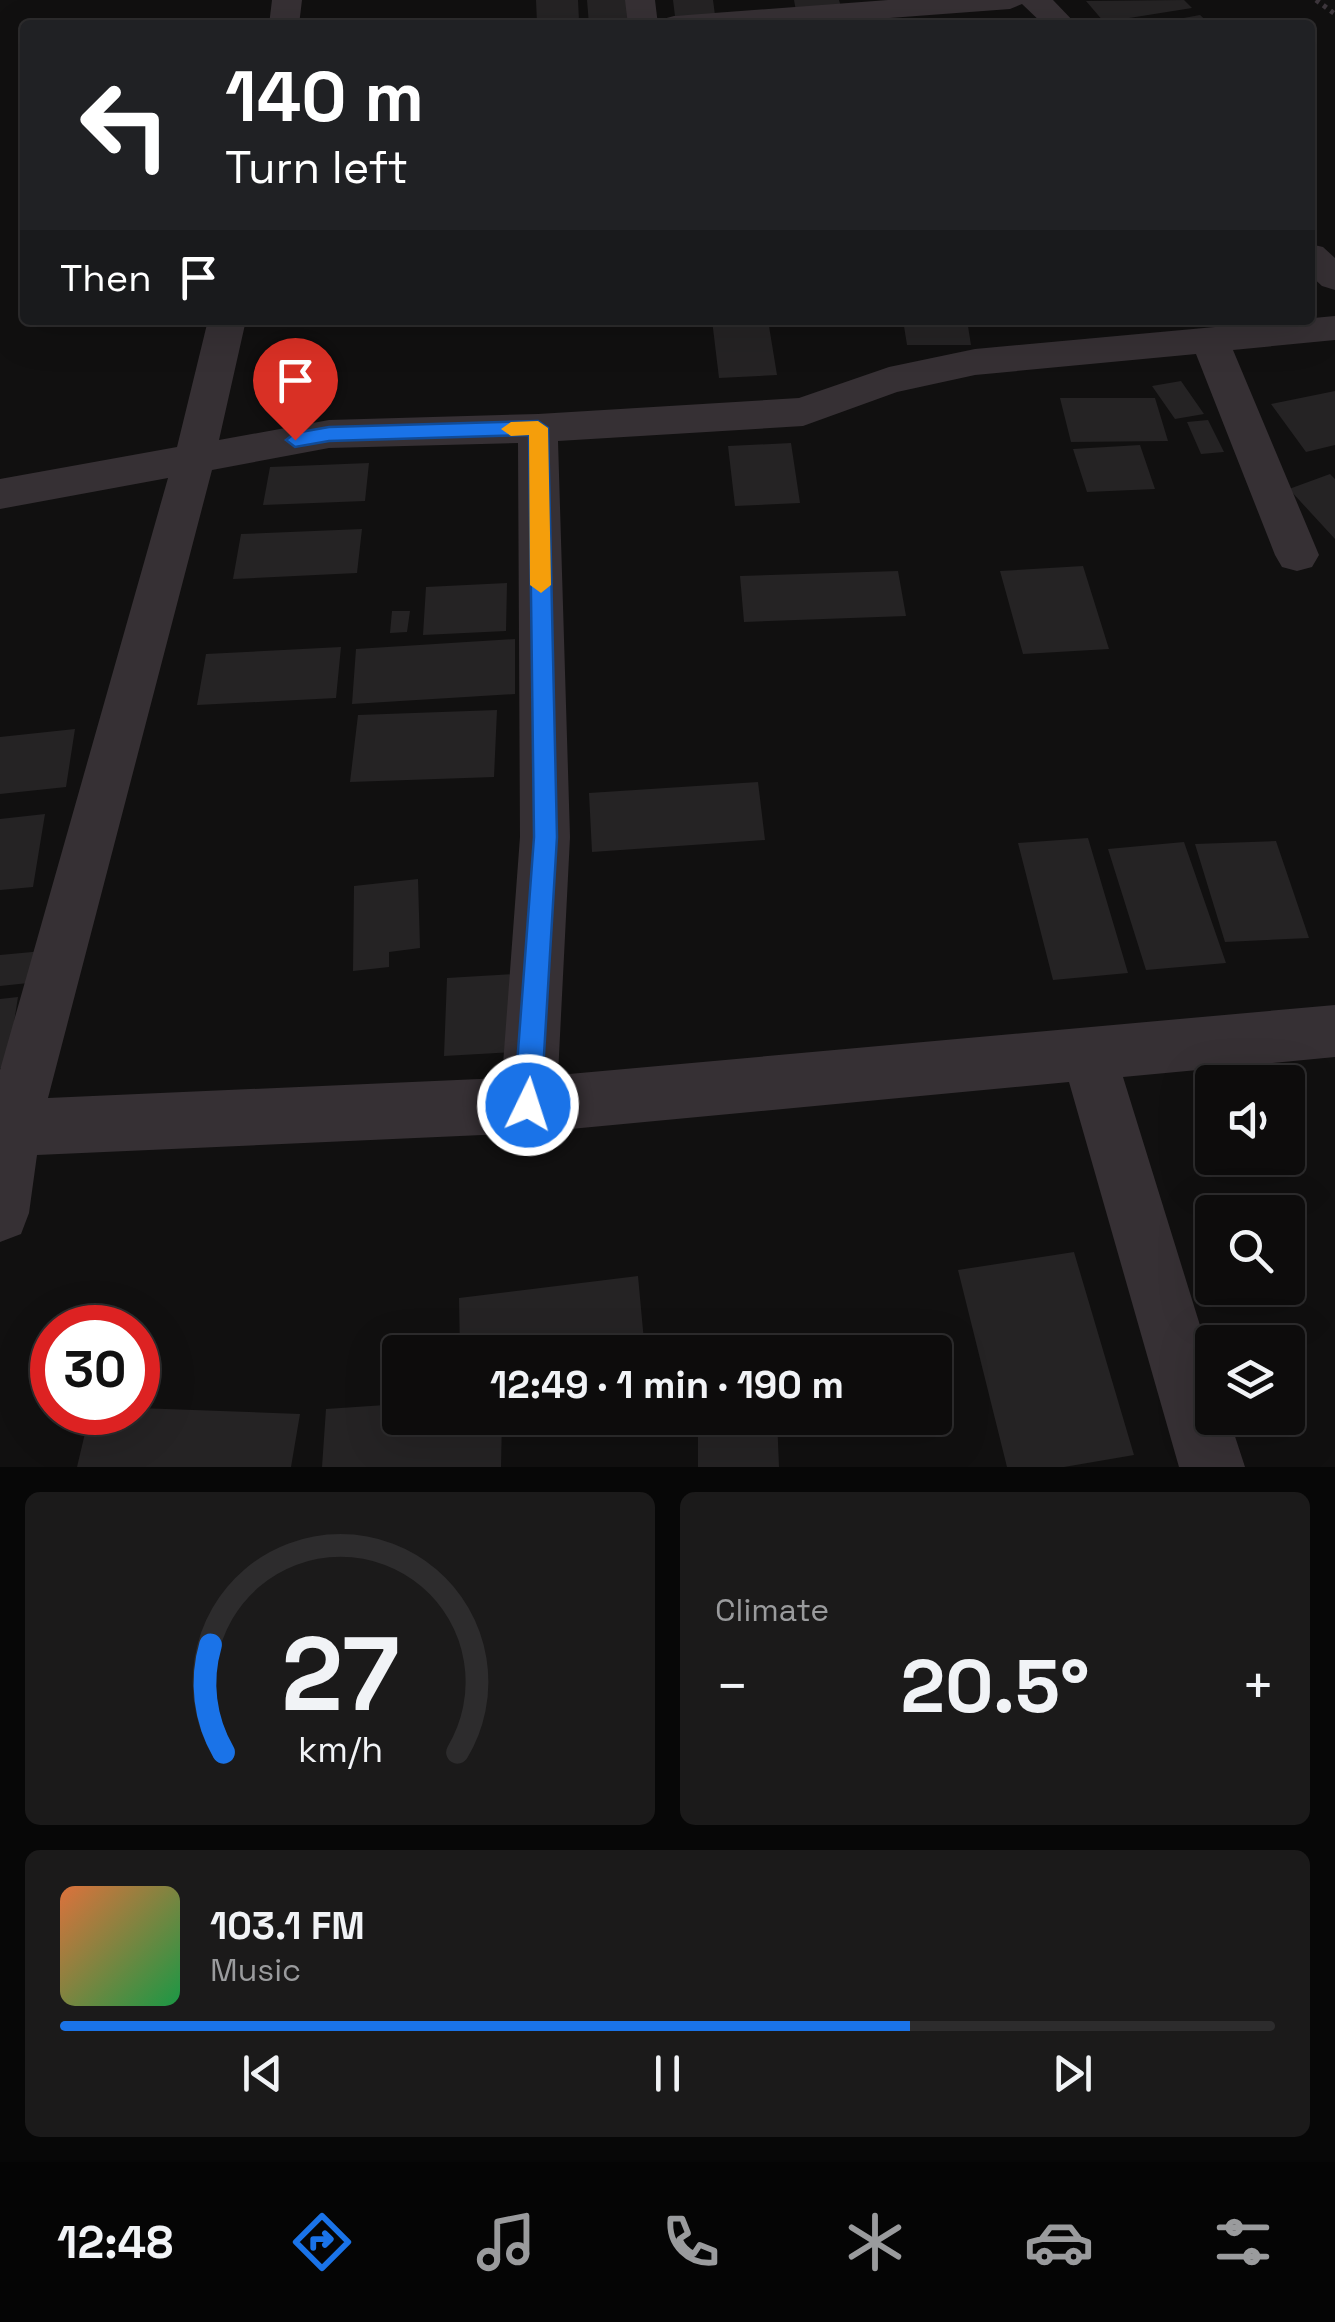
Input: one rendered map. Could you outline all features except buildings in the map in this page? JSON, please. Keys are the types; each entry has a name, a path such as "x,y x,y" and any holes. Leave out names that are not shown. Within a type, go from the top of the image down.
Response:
{"street":[{"path":"741,20 1010,0"},
{"path":"1035,0 1057,20"},
{"path":"1315,260 1335,278"},
{"path":"0,1213 12,1128 195,456 226,325"},
{"path":"0,494 329,434 538,428 803,412 889,380 975,362 1335,328"},
{"path":"1210,340 1296,555"},
{"path":"528,1105 546,837 538,428"},
{"path":"12,1128 528,1105 1335,1031"},
{"path":"1088,1054 1212,1467"}],"path":[{"path":"1316,0 1335,14"}],"slow traffic":[{"path":"511,429 538,428 541,585"}],"route":[{"path":"295,440 329,434 538,428 546,837 528,1105"}]}
